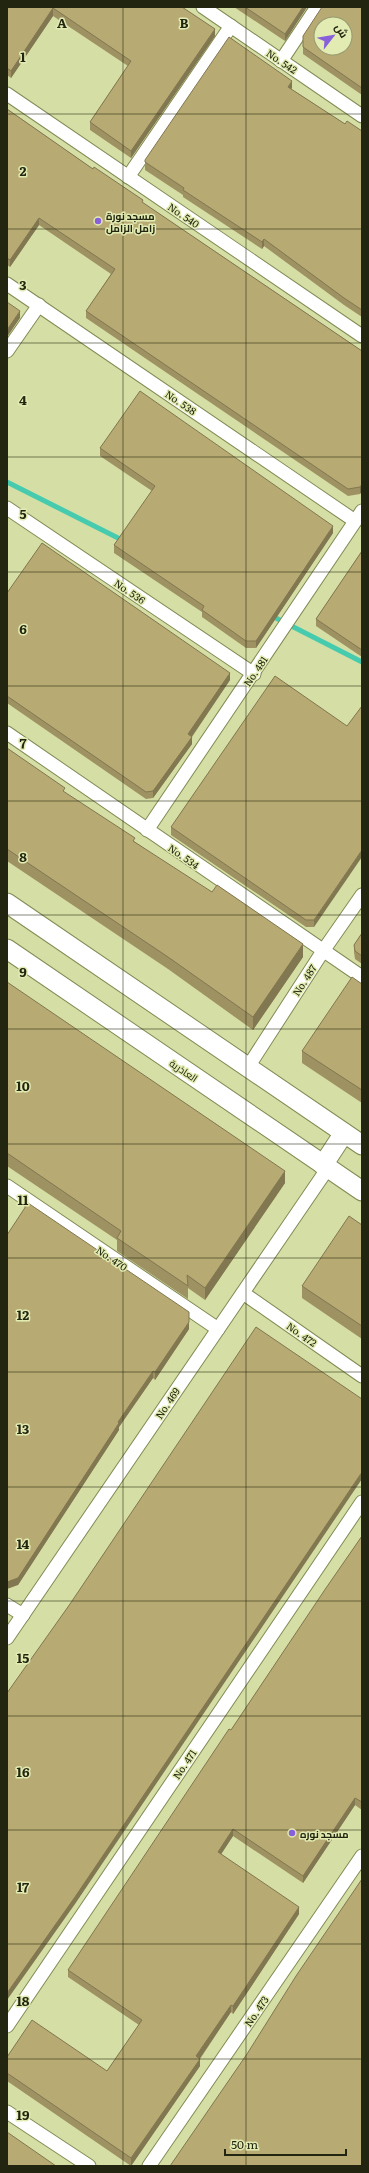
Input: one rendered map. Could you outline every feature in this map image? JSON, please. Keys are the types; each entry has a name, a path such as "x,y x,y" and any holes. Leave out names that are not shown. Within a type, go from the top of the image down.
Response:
{"street":[{"name":"No. 542","path":"203,7 362,116"},
{"path":"281,61 317,7"},
{"path":"128,177 231,26"},
{"name":"No. 540","path":"7,94 362,336"},
{"name":"No. 538","path":"7,284 359,516"},
{"path":"7,351 39,305"},
{"name":"No. 536","path":"7,508 254,674"},
{"name":"No. 481","path":"147,830 254,674 359,516"},
{"name":"No. 534","path":"7,733 362,977"},
{"name":"No. 487","path":"248,1067 323,951 362,895"},
{"path":"7,903 362,1145"},
{"name":"العاذرية","path":"7,948 362,1191"},
{"path":"326,1166 344,1133"},
{"name":"No. 469","path":"7,1638 218,1329 326,1166"},
{"name":"No. 470","path":"7,1187 218,1329"},
{"name":"No. 472","path":"242,1293 362,1376"},
{"name":"No. 471","path":"7,2026 362,1502"},
{"path":"7,1604 23,1615"},
{"name":"No. 473","path":"149,2166 362,1856"},
{"path":"7,2112 89,2166"}],"building":[{"path":"7,7 182,7 215,29 131,151 90,122 131,61 53,8 11,71 7,68"},
{"path":"245,7 303,7 285,34"},
{"path":"322,7 362,7 362,88 316,56 353,56 353,16 316,16"},
{"path":"313,21 313,54 303,47 303,36"},
{"path":"229,37 292,81 288,87 345,124 347,121 362,131 362,310 264,239 262,242 183,190 184,188 145,162"},
{"path":"7,109 93,169 94,167 143,200 142,202 362,351 362,484 360,487 348,489 86,311 115,269 39,218 10,260 7,258"},
{"path":"7,302 20,311 7,330"},
{"path":"140,391 333,526 256,641 246,641 202,610 204,606 114,545 155,486 100,448"},
{"path":"42,543 230,673 188,734 192,737 153,791 146,792 7,696 7,593"},
{"path":"362,551 362,650 316,619"},
{"path":"275,676 347,726 362,706 362,850 314,920 306,920 171,827"},
{"path":"7,748 65,788 63,791 135,838 133,841 212,892 217,885 303,944 253,1017 168,957 7,849"},
{"path":"362,933 362,956 355,951 354,945"},
{"path":"352,977 362,984 362,1090 302,1051"},
{"path":"7,982 285,1171 205,1288 187,1275 188,1286 117,1238 121,1231 7,1153"},
{"path":"28,1203 189,1312 189,1322 155,1372 153,1371 118,1422 119,1423 18,1578 7,1582 7,1235"},
{"path":"349,1216 362,1225 362,1326 302,1286"},
{"path":"256,1327 362,1399 362,1472 75,1897 7,1993 7,1693 70,1604"},
{"path":"362,1536 362,1802 355,1798 303,1876 233,1829 218,1852 299,1907 233,2006 231,2005 196,2056 200,2059 131,2158 7,2073 7,2057 32,2020 107,2071 142,2020 68,1970 229,1729 231,1730"},
{"path":"362,1879 362,2166 170,2166 247,2054 296,1976"},
{"path":"7,2132 56,2166 7,2166"}],"waterway":[{"path":"7,482 124,541"},
{"path":"270,615 362,662"}],"place":[{"name":"مسجد نورة زامل الزامل","path":"98,221"},
{"name":"مسجد نوره","path":"292,1833"}]}
